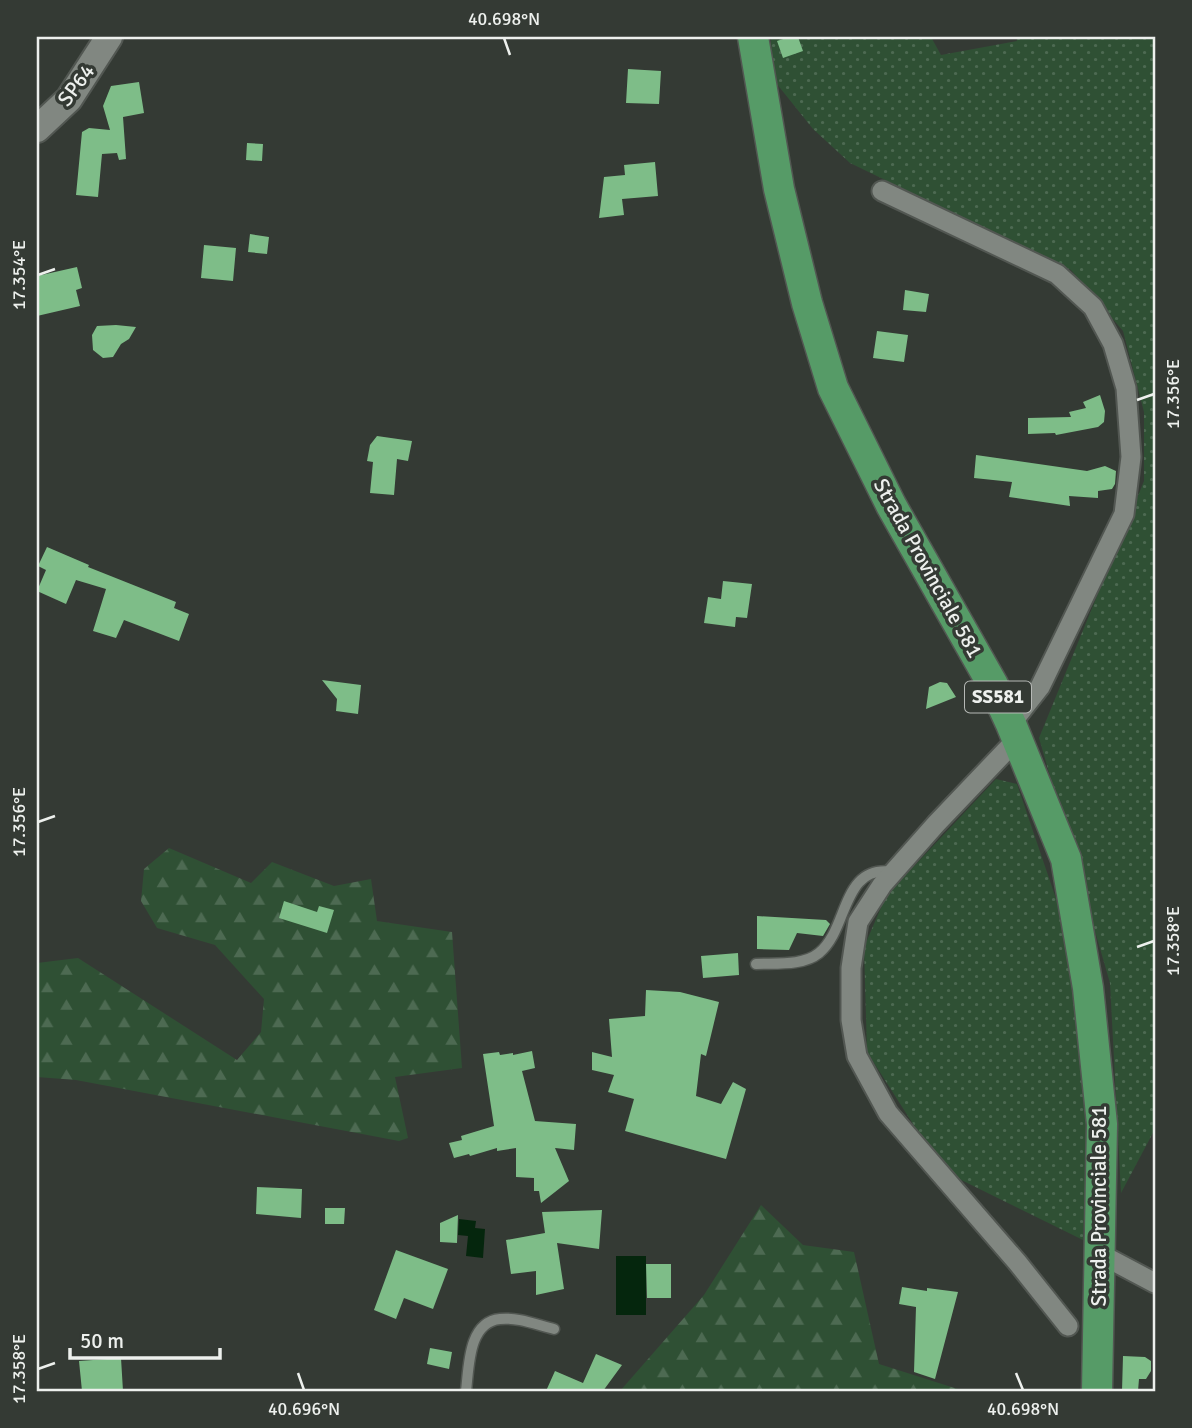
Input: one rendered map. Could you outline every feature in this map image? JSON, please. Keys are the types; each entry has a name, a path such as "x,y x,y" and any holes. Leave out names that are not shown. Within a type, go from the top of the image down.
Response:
{"main road":[{"name":"Strada Provinciale 581","path":"753,37 779,189 807,303 834,388 891,505 993,685 1066,859 1088,988 1102,1124 1097,1391"}],"street":[{"name":"SP64","path":"37,129 69,99 109,37"},
{"path":"882,191 1057,274 1093,307 1113,344 1126,388 1131,457 1124,514 1040,687 1014,732 881,885 858,922 851,968 850,1020 857,1056 888,1113 1017,1262 1068,1326"},
{"path":"1100,1254 1155,1283"}],"lane":[{"path":"756,964 807,960 820,952 831,938 855,885 868,874 881,870 893,872"},
{"path":"466,1391 472,1345 487,1324 499,1319 516,1320 554,1329"}],"green space":[{"path":"771,37 931,37 941,55 1017,41 1016,37 1155,37 1155,1129 1121,1193 1110,983 1039,738 1144,481 1144,412 1123,331 1071,270 850,163 813,129 772,78"},
{"path":"996,779 1017,784 1067,931 1089,1084 1083,1240 943,1171 867,1052 864,947 886,896"},
{"path":"169,848 251,883 272,862 334,886 371,879 377,921 452,932 462,1068 395,1077 408,1138 399,1141 76,1080 37,1077 37,963 78,958 237,1060 261,1032 264,999 215,945 157,928 141,901 144,869"},
{"path":"761,1205 803,1245 854,1252 879,1364 964,1391 620,1391 704,1295"}],"shaded area":[{"path":"459,1219 476,1221 475,1228 485,1229 483,1258 466,1256 468,1236 458,1235"},
{"path":"616,1256 646,1256 646,1315 616,1315"}],"building":[{"path":"798,37 803,51 783,58 777,41"},
{"path":"628,69 661,71 659,104 626,103"},
{"path":"139,82 144,113 123,117 126,159 119,160 117,153 102,154 98,197 76,195 82,132 89,128 110,130 103,106 111,86"},
{"path":"247,143 263,144 262,161 246,160"},
{"path":"655,162 658,196 622,199 624,215 599,218 604,177 625,175 624,165"},
{"path":"250,234 269,237 267,254 248,252"},
{"path":"204,245 236,248 233,281 201,278"},
{"path":"77,267 82,288 76,290 80,306 37,316 37,276"},
{"path":"905,290 929,294 926,312 903,310"},
{"path":"97,326 136,327 113,357 103,358 93,350 92,335"},
{"path":"877,331 908,335 904,362 873,358"},
{"path":"1100,395 1105,411 1104,422 1098,427 1056,435 1028,434 1028,418 1071,417 1069,412 1086,408 1083,402"},
{"path":"377,436 412,441 408,461 397,459 394,495 370,493 373,462 367,461 370,445"},
{"path":"976,455 1087,471 1105,466 1116,471 1115,484 1112,489 1098,491 1098,498 1069,496 1070,506 1009,497 1012,482 974,478"},
{"path":"47,547 89,565 88,567 176,602 174,608 189,614 179,641 124,620 116,638 93,631 106,589 76,580 66,604 37,591 46,570 38,566"},
{"path":"723,581 752,584 747,618 736,617 735,627 704,623 708,597 721,599"},
{"path":"322,680 361,685 358,714 336,711 337,699"},
{"path":"940,682 947,683 956,697 926,709 929,687"},
{"path":"284,901 317,912 319,906 334,910 327,933 279,918"},
{"path":"757,916 826,920 830,924 823,936 797,933 789,950 757,949"},
{"path":"738,953 739,975 703,978 701,956"},
{"path":"646,990 680,992 719,1002 706,1056 701,1054 696,1096 721,1104 733,1082 746,1089 726,1159 625,1131 634,1099 608,1092 614,1075 592,1070 592,1052 612,1057 609,1019 645,1016"},
{"path":"532,1051 535,1068 522,1071 535,1121 576,1124 574,1150 555,1148 569,1181 541,1203 539,1191 534,1191 534,1178 516,1177 516,1148 497,1151 497,1148 454,1158 449,1143 462,1140 461,1136 494,1126 483,1054 499,1052 500,1055 513,1055"},
{"path":"257,1187 302,1189 301,1218 256,1214"},
{"path":"325,1208 345,1208 344,1224 325,1224"},
{"path":"602,1210 599,1249 557,1243 564,1289 536,1295 536,1271 511,1274 506,1240 545,1233 542,1212"},
{"path":"458,1215 457,1243 440,1242 440,1223"},
{"path":"396,1250 448,1269 433,1309 404,1298 396,1319 374,1310"},
{"path":"646,1264 671,1264 671,1298 647,1298"},
{"path":"902,1287 958,1292 935,1379 914,1372 916,1307 899,1304"},
{"path":"430,1348 452,1352 449,1369 427,1364"},
{"path":"596,1354 622,1365 603,1391 546,1391 555,1371 583,1383"},
{"path":"1123,1356 1145,1357 1151,1361 1151,1371 1146,1379 1139,1379 1138,1391 1122,1391"},
{"path":"121,1358 123,1391 82,1391 79,1361"}]}
